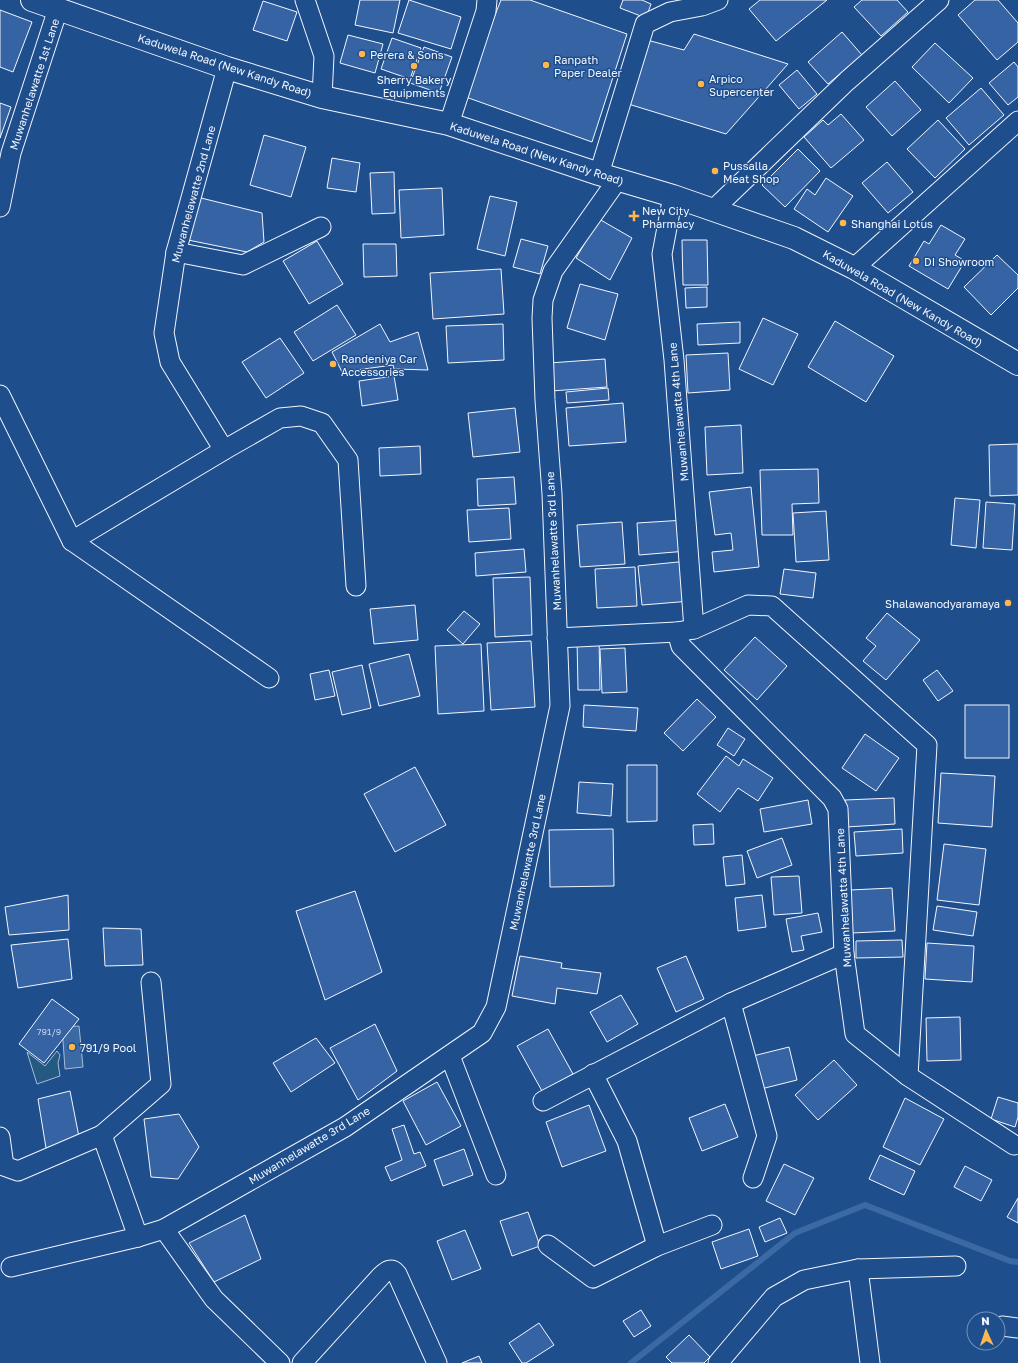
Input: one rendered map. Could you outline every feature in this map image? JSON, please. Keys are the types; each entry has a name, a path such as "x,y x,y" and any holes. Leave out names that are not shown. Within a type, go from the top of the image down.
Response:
{"main road":[{"name":"Kaduwela Road (New Kandy Road)","path":"32,0 227,68 322,97 449,124 608,177 714,209 794,238 854,268 1018,364"}],"street":[{"path":"305,0 324,56 322,97"},
{"path":"449,124 486,11 487,0"},
{"name":"Muwanhelawatte 3rd Lane","path":"11,1267 138,1237 164,1229 345,1127 450,1056 482,1032 496,1007 560,706 552,494 542,318 543,300 553,271 608,177 645,24 670,12 702,6 718,0"},
{"path":"714,209 847,81 940,0"},
{"name":"Muwanhelawatte 1st Lane","path":"0,207 11,153 58,9"},
{"name":"Muwanhelawatte 2nd Lane","path":"224,450 170,362 164,333 176,252 227,68"},
{"path":"854,268 1018,121"},
{"name":"Muwanhelawatta 4th Lane","path":"673,196 662,254 674,360 686,631 681,646 832,798 838,809 844,954 855,1034 908,1076 1014,1144"},
{"path":"176,252 244,265 321,227"},
{"path":"0,395 72,541 269,678"},
{"path":"72,541 280,418 301,416 322,423 348,460 356,586"},
{"path":"557,638 686,631 748,605 772,606 927,745 908,1076"},
{"path":"543,1101 731,1003 844,954"},
{"path":"0,1137 4,1166 18,1171 102,1136 161,1084 151,982"},
{"path":"731,1003 767,1136 753,1178"},
{"path":"450,1056 496,1175"},
{"path":"593,1074 627,1141 657,1246"},
{"path":"102,1136 138,1237"},
{"path":"548,1245 594,1278 657,1246 712,1225"},
{"path":"164,1229 214,1299 280,1363"},
{"path":"718,1363 774,1297 804,1280 858,1269 956,1266"},
{"path":"858,1269 870,1363"},
{"path":"302,1363 381,1276 385,1272 391,1270 398,1274 437,1363"}],"shaded area":[{"name":"791/9 Pool","path":"79,1026 83,1067 65,1069 62,1027"},
{"path":"57,1051 60,1055 58,1063 60,1076 37,1084 27,1052 45,1066"}],"building":[{"path":"360,0 400,0 393,33 355,25"},
{"path":"409,0 461,17 451,49 398,33"},
{"name":"Ranpath Paper Dealer","path":"501,0 530,0 627,34 592,142 463,96"},
{"path":"623,0 642,0 651,4 646,18 620,8"},
{"path":"760,0 827,0 776,41 749,9"},
{"path":"862,0 897,0 908,12 881,36 854,7"},
{"path":"975,0 998,0 1018,23 1018,42 997,60 958,15"},
{"path":"263,1 297,12 287,41 253,30"},
{"path":"0,10 32,22 13,72 0,67"},
{"path":"842,32 862,55 828,84 808,62"},
{"name":"Arpico Supercenter","path":"694,34 788,64 726,134 625,103 647,40 684,50"},
{"name":"Perera & Sons","path":"348,35 383,44 375,73 340,63"},
{"path":"392,38 421,48 410,79 381,69"},
{"path":"935,43 973,78 949,103 912,67"},
{"path":"424,47 452,57 439,93 410,83"},
{"path":"1014,62 1018,67 1018,97 1008,105 989,83"},
{"path":"797,70 817,94 799,109 779,85"},
{"path":"895,81 921,110 892,136 866,107"},
{"path":"981,88 1004,115 969,145 946,118"},
{"path":"0,103 11,107 0,138"},
{"path":"841,114 864,140 831,168 804,137 823,120 828,125"},
{"path":"938,120 965,149 935,178 907,149"},
{"path":"264,135 306,147 291,197 250,185"},
{"path":"798,149 820,171 785,207 762,185"},
{"path":"332,158 360,163 356,192 327,188"},
{"path":"887,162 913,192 888,213 862,183"},
{"path":"394,172 395,213 372,214 370,173"},
{"path":"826,178 853,196 828,232 794,209 807,189 815,195"},
{"path":"442,188 444,235 401,238 399,190"},
{"path":"490,196 517,202 505,256 477,249"},
{"path":"197,197 262,213 264,242 247,252 188,240"},
{"path":"599,219 632,238 610,280 576,258"},
{"path":"941,225 965,239 955,255 965,261 948,289 909,266 924,241 929,244"},
{"path":"521,239 548,246 540,274 513,267"},
{"path":"682,240 707,240 708,285 683,285"},
{"path":"317,241 343,284 309,304 283,261"},
{"path":"363,244 396,244 397,276 364,277"},
{"path":"997,255 1018,275 1018,288 991,315 964,287"},
{"path":"501,269 504,314 433,319 430,273"},
{"path":"580,284 618,294 605,340 567,328"},
{"path":"707,287 707,307 686,308 685,288"},
{"path":"337,305 356,335 313,361 294,332"},
{"path":"763,318 798,334 773,385 739,369"},
{"path":"835,321 894,356 866,402 808,367"},
{"path":"740,322 740,343 698,345 697,324"},
{"path":"380,324 390,342 418,332 428,370 394,369 393,365 342,372 332,352"},
{"path":"503,324 504,360 448,363 446,326"},
{"path":"280,338 304,373 266,398 242,362"},
{"path":"728,353 730,390 688,393 686,355"},
{"path":"605,359 607,387 551,391 549,363"},
{"path":"394,376 398,400 362,406 359,381"},
{"path":"608,388 609,400 567,403 566,392"},
{"path":"623,403 626,442 569,446 566,408"},
{"path":"515,408 520,452 473,457 468,413"},
{"path":"741,425 743,473 707,475 705,427"},
{"path":"1018,444 1018,495 990,496 989,445"},
{"path":"420,446 421,474 380,476 379,448"},
{"path":"818,469 819,503 792,504 793,535 762,535 760,470"},
{"path":"514,477 516,504 478,506 477,479"},
{"path":"751,487 759,567 714,572 712,552 733,550 731,533 715,535 709,492"},
{"path":"955,498 980,500 976,548 951,545"},
{"path":"986,502 1015,504 1012,550 983,548"},
{"path":"509,508 511,539 469,542 467,510"},
{"path":"826,511 829,560 796,562 793,513"},
{"path":"685,520 687,551 639,555 637,523"},
{"path":"622,522 625,564 580,567 577,525"},
{"path":"524,549 526,572 476,576 475,553"},
{"path":"688,561 691,601 642,605 638,566"},
{"path":"635,567 637,606 597,608 595,569"},
{"path":"784,569 816,573 813,598 780,594"},
{"path":"530,577 532,635 495,637 493,578"},
{"path":"415,605 418,640 374,644 370,609"},
{"path":"464,611 480,624 463,644 447,630"},
{"path":"887,613 920,640 886,680 863,661 876,646 866,638"},
{"path":"755,637 787,666 757,700 724,670"},
{"path":"577,638 599,638 600,690 578,690"},
{"path":"531,641 535,707 491,710 487,643"},
{"path":"481,644 484,711 438,714 435,646"},
{"path":"625,648 627,692 602,693 600,649"},
{"path":"409,654 420,696 379,706 369,664"},
{"path":"362,665 371,708 342,715 332,672"},
{"path":"329,670 335,696 315,700 310,674"},
{"path":"937,670 953,691 938,701 923,680"},
{"path":"697,699 716,717 683,751 664,733"},
{"path":"584,705 638,708 636,731 583,727"},
{"path":"965,705 1009,705 1009,758 965,758"},
{"path":"728,728 745,739 734,756 717,745"},
{"path":"865,734 899,758 876,791 842,768"},
{"path":"726,756 739,766 743,759 773,778 758,801 738,788 720,812 697,794"},
{"path":"627,765 657,765 657,821 627,822"},
{"path":"415,767 446,825 395,852 364,794"},
{"path":"941,773 995,776 992,827 938,823"},
{"path":"579,782 613,784 611,816 577,813"},
{"path":"894,798 895,824 846,827 845,800"},
{"path":"808,800 812,824 764,832 760,809"},
{"path":"713,824 714,844 694,845 693,825"},
{"path":"613,829 614,886 550,887 549,830"},
{"path":"902,829 903,853 856,856 854,832"},
{"path":"782,838 792,865 757,878 747,851"},
{"path":"944,844 986,849 979,905 937,900"},
{"path":"742,855 745,884 726,886 723,857"},
{"path":"799,876 802,913 774,915 771,877"},
{"path":"892,888 895,931 852,933 850,890"},
{"path":"355,891 382,972 325,1000 296,911"},
{"path":"68,895 69,930 9,935 5,907"},
{"path":"762,895 766,927 738,931 735,898"},
{"path":"937,906 977,912 973,936 933,930"},
{"path":"818,913 822,932 801,936 804,950 792,952 786,919"},
{"path":"103,928 141,929 143,965 105,966"},
{"path":"68,939 72,979 18,988 11,945"},
{"path":"902,940 903,957 856,958 856,941"},
{"path":"927,943 974,946 972,982 925,979"},
{"path":"520,956 562,963 561,968 601,973 597,994 557,988 555,1004 512,996"},
{"path":"686,956 704,999 676,1012 657,968"},
{"path":"621,995 638,1024 607,1042 590,1012"},
{"path":"52,999 79,1019 44,1063 19,1044"},
{"path":"960,1017 961,1060 927,1061 926,1018"},
{"path":"375,1024 397,1071 358,1100 330,1048"},
{"path":"548,1029 573,1074 542,1091 517,1046"},
{"path":"316,1038 335,1063 291,1092 273,1063"},
{"path":"789,1047 797,1080 761,1089 753,1056"},
{"path":"834,1060 857,1085 818,1120 795,1095"},
{"path":"437,1082 461,1126 426,1145 403,1101"},
{"path":"70,1091 79,1137 46,1148 38,1099"},
{"path":"998,1097 1018,1103 1018,1117 1015,1127 991,1119"},
{"path":"905,1098 944,1119 920,1165 883,1147"},
{"path":"725,1104 738,1137 702,1151 689,1118"},
{"path":"589,1105 606,1151 562,1167 546,1122"},
{"path":"179,1114 199,1147 178,1179 151,1177 144,1119"},
{"path":"404,1125 414,1154 420,1152 426,1166 391,1181 385,1167 402,1160 392,1129"},
{"path":"464,1149 473,1175 443,1186 434,1160"},
{"path":"880,1155 915,1171 904,1195 869,1179"},
{"path":"784,1164 814,1178 795,1215 766,1201"},
{"path":"965,1166 992,1180 981,1201 954,1187"},
{"path":"1018,1198 1018,1223 1007,1217"},
{"path":"528,1212 540,1246 512,1256 500,1221"},
{"path":"245,1215 261,1259 214,1282 189,1243"},
{"path":"780,1218 787,1233 765,1242 759,1227"},
{"path":"749,1229 758,1256 721,1269 712,1242"},
{"path":"465,1230 481,1269 452,1280 437,1241"},
{"path":"641,1310 651,1326 634,1337 623,1321"},
{"path":"539,1323 554,1345 526,1363 522,1363 509,1343"},
{"path":"689,1335 710,1357 704,1363 672,1363 666,1357"},
{"path":"479,1356 482,1363 462,1363"}],"waterway":[{"path":"631,1363 795,1233 865,1205 1010,1261 1018,1262"}],"place":[{"name":"Perera & Sons","path":"362,54"},
{"name":"Ranpath Paper Dealer","path":"546,65"},
{"name":"Sherry Bakery Equipments","path":"414,66"},
{"name":"Arpico Supercenter","path":"701,84"},
{"name":"Pussalla Meat Shop","path":"715,171"},
{"name":"New City Pharmacy","path":"634,216"},
{"name":"Shanghai Lotus","path":"843,223"},
{"name":"DI Showroom","path":"916,261"},
{"name":"Randeniya Car Accessories","path":"333,364"},
{"name":"Shalawanodyaramaya","path":"1008,603"},
{"name":"791/9 Pool","path":"72,1047"}]}
